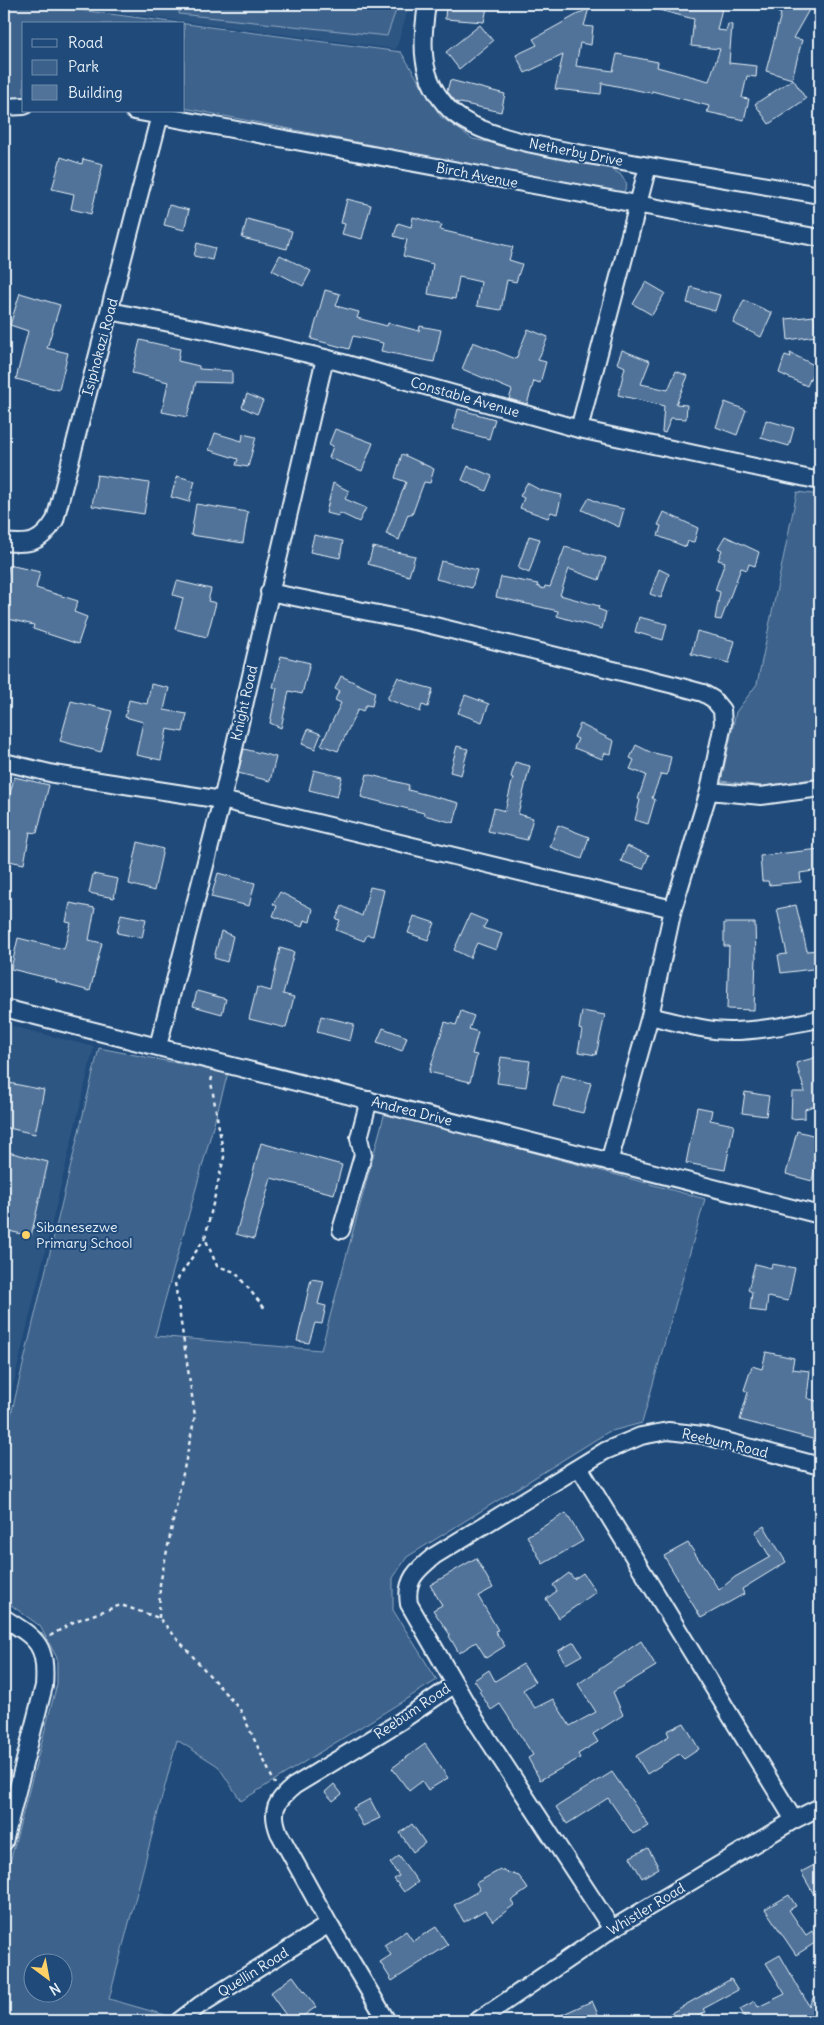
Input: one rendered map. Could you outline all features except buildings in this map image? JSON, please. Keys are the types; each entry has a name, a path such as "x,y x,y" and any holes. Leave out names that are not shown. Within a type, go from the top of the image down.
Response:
{"street":[{"name":"Netherby Drive","path":"427,4 422,50 425,64 439,96 461,118 490,131 530,143 648,166 820,194"},
{"path":"4,107 22,106"},
{"name":"Birch Avenue","path":"140,112 820,238"},
{"name":"Isiphokazi Road","path":"4,542 23,544 38,540 48,532 55,520 160,115"},
{"path":"580,428 636,205 648,166"},
{"name":"Constable Avenue","path":"110,311 214,332 325,358 580,428 820,481"},
{"name":"Knight Road","path":"158,1046 222,800 325,358"},
{"path":"269,592 423,623 518,645 703,693 713,699 722,710 723,724 709,791 673,909 650,1016 609,1162"},
{"path":"4,762 54,774 222,800 673,909"},
{"path":"709,791 761,796 820,788"},
{"name":"Andrea Drive","path":"4,1008 820,1215"},
{"path":"650,1016 694,1026 730,1031 820,1019"},
{"path":"341,1230 363,1155 359,1138 369,1100"},
{"name":"Reebum Road","path":"281,1797 294,1786 401,1721 455,1684 409,1604 407,1592 412,1578 434,1556 605,1451 640,1436 668,1431 703,1436 820,1466"},
{"path":"579,1467 794,1820"},
{"path":"4,1618 29,1634 38,1644 44,1657 44,1686 4,1842"},
{"path":"455,1684 478,1724 612,1929"},
{"path":"281,1797 274,1810 276,1827 329,1924 387,2021"},
{"name":"Whistler Road","path":"477,2021 612,1929 794,1820 820,1807"},
{"name":"Quellin Road","path":"179,2021 200,2005 329,1924"}],"path":[{"path":"159,1618 160,1584 195,1416 175,1283 205,1238 224,1157 211,1082 216,1061"},
{"path":"205,1238 217,1266 236,1272 266,1310"},
{"path":"38,1644 75,1622 121,1605 159,1618 241,1711 281,1797"}],"shaded area":[{"path":"49,4 410,4 396,49"},
{"name":"Sibanesezwe Primary School","path":"4,1024 94,1047 4,1423"}],"green space":[{"path":"4,4 33,4 171,22 22,22 22,98 4,98"},
{"path":"398,4 387,36 179,14 180,5"},
{"path":"185,24 401,52 441,117 473,139 604,165 620,174 627,184 624,192 618,194 185,108"},
{"path":"797,492 820,495 820,778 763,786 721,781 736,712 757,684"},
{"path":"99,1048 228,1073 155,1336 321,1350 385,1112 705,1199 642,1423 608,1432 407,1557 393,1578 393,1610 437,1680 241,1801 218,1766 177,1740 109,1999 165,2015 160,2021 4,2021 4,1885 57,1684 57,1658 40,1626 4,1600 4,1444"}],"place":[{"name":"Sibanesezwe Primary School","path":"26,1235"}]}
